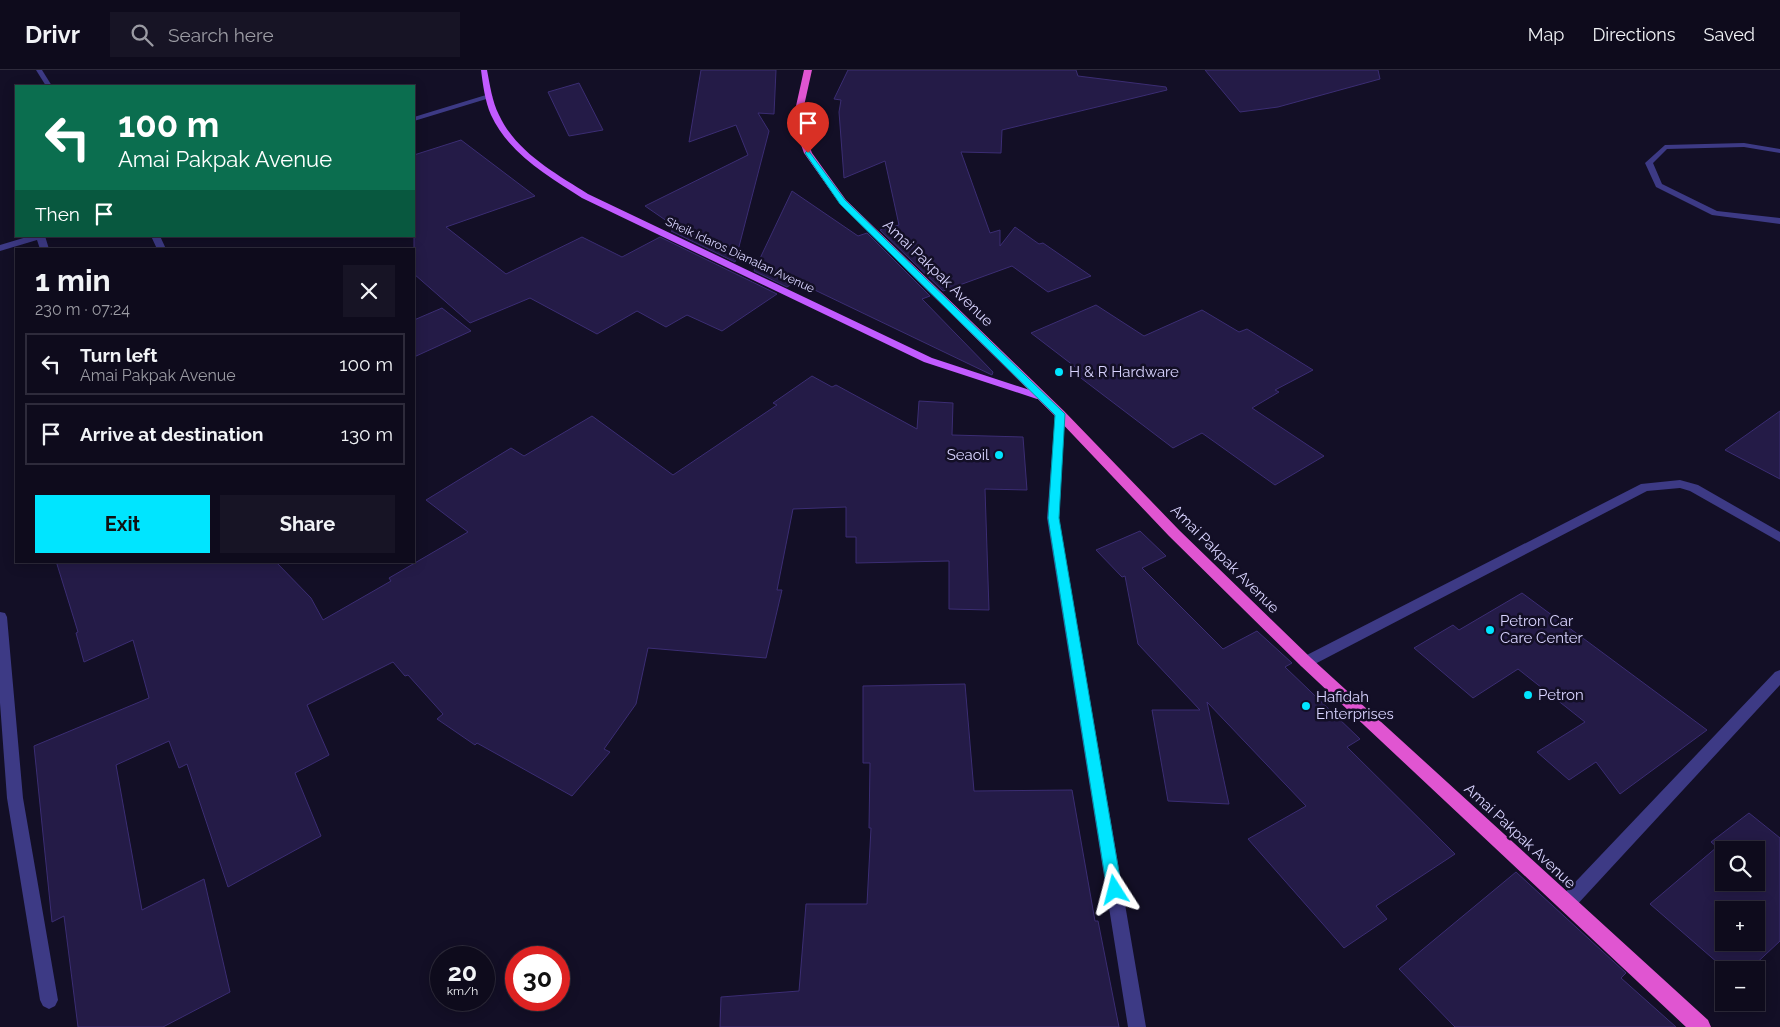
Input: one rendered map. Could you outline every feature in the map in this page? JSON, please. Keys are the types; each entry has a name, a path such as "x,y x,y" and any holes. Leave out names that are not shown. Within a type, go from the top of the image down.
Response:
{"highway":[{"name":"Amai Pakpak Avenue","path":"808,70 798,115 801,134 808,153 843,202 1060,414 1174,533 1306,662 1568,902 1701,1027"}],"main road":[{"name":"Sheik Idaros Dianalan Avenue","path":"484,70 495,117 509,137 548,172 585,196 928,360 1042,397"}],"street":[{"path":"39,70 48,85"},
{"path":"415,119 489,97"},
{"path":"1780,151 1744,145 1665,147 1649,163 1659,185 1715,213 1780,221"},
{"path":"0,248 37,237"},
{"path":"1060,414 1053,518 1137,1027"},
{"path":"1306,662 1645,487 1680,484 1694,488 1780,538"},
{"path":"0,617 15,798 49,1000"},
{"path":"1568,902 1780,676"}],"building":[{"path":"701,70 776,70 774,114 758,113 769,131 735,262 671,231 677,228 645,206 748,155 736,125 689,142"},
{"path":"848,70 1076,70 1078,76 1166,87 1167,90 1002,130 1001,153 961,152 990,233 1000,230 1000,246 1015,227 1039,244 1043,243 1091,276 1048,292 1012,266 943,291 880,230 899,225 885,161 844,178 839,112 841,100 834,99"},
{"path":"1205,70 1378,70 1380,79 1278,107 1240,112"},
{"path":"579,83 603,130 569,136 548,92"},
{"path":"461,140 535,196 446,227 506,274 582,237 622,257 660,237 777,294 722,331 687,315 666,327 637,311 597,334 530,298 470,323 415,275 415,155"},
{"path":"792,191 858,236 867,233 930,296 922,299 993,372 992,375 796,281 787,287 754,271"},
{"path":"1096,305 1144,336 1202,310 1239,332 1247,329 1313,370 1275,390 1279,392 1252,408 1324,456 1275,485 1202,433 1173,448 1073,372 1078,369 1031,333"},
{"path":"442,308 471,331 415,357 415,320"},
{"path":"812,376 832,387 836,385 917,429 919,401 953,403 952,435 1023,437 1027,490 985,489 989,610 949,609 949,561 856,563 856,537 846,537 846,507 793,509 777,590 782,590 766,658 648,648 636,704 604,749 610,752 572,796 477,743 475,745 437,719 443,714 408,675 405,676 393,662 307,705 329,755 295,773 321,836 228,887 187,764 179,768 169,741 116,765 142,910 204,879 230,992 163,1027 78,1027 64,916 52,922 34,746 149,698 133,640 84,662 76,633 78,632 57,563 277,563 311,598 323,620 391,581 389,578 468,532 426,500 511,448 524,456 592,416 673,475 777,405 773,403"},
{"path":"1780,411 1780,479 1725,450"},
{"path":"1140,531 1166,556 1142,568 1223,649 1257,631 1292,663 1285,667 1360,739 1347,747 1455,854 1376,906 1387,919 1344,948 1248,839 1306,806 1207,702 1229,804 1168,801 1152,710 1200,710 1138,644 1125,576 1122,577 1096,550"},
{"path":"1522,593 1707,730 1620,794 1596,762 1569,780 1537,752 1585,722 1518,669 1473,698 1414,648 1453,625 1459,630"},
{"path":"965,684 974,791 1072,790 1095,921 1098,921 1119,1027 720,1027 721,997 799,991 806,904 867,904 871,828 869,828 870,763 863,763 863,686"},
{"path":"1749,813 1780,838 1780,941 1759,961 1716,961 1650,904 1715,849 1715,891 1765,891 1765,841 1715,841 1715,845 1711,842"},
{"path":"1516,872 1626,973 1621,978 1676,1027 1455,1027 1399,969"}],"place":[{"name":"H & R Hardware","path":"1059,372"},
{"name":"Seaoil","path":"999,455"},
{"name":"Petron Car Care Center","path":"1490,630"},
{"name":"Petron","path":"1528,695"},
{"name":"Hafidah Enterprises","path":"1306,706"}],"route":[{"path":"808,153 843,202 1060,414 1053,518 1115,890"}]}
